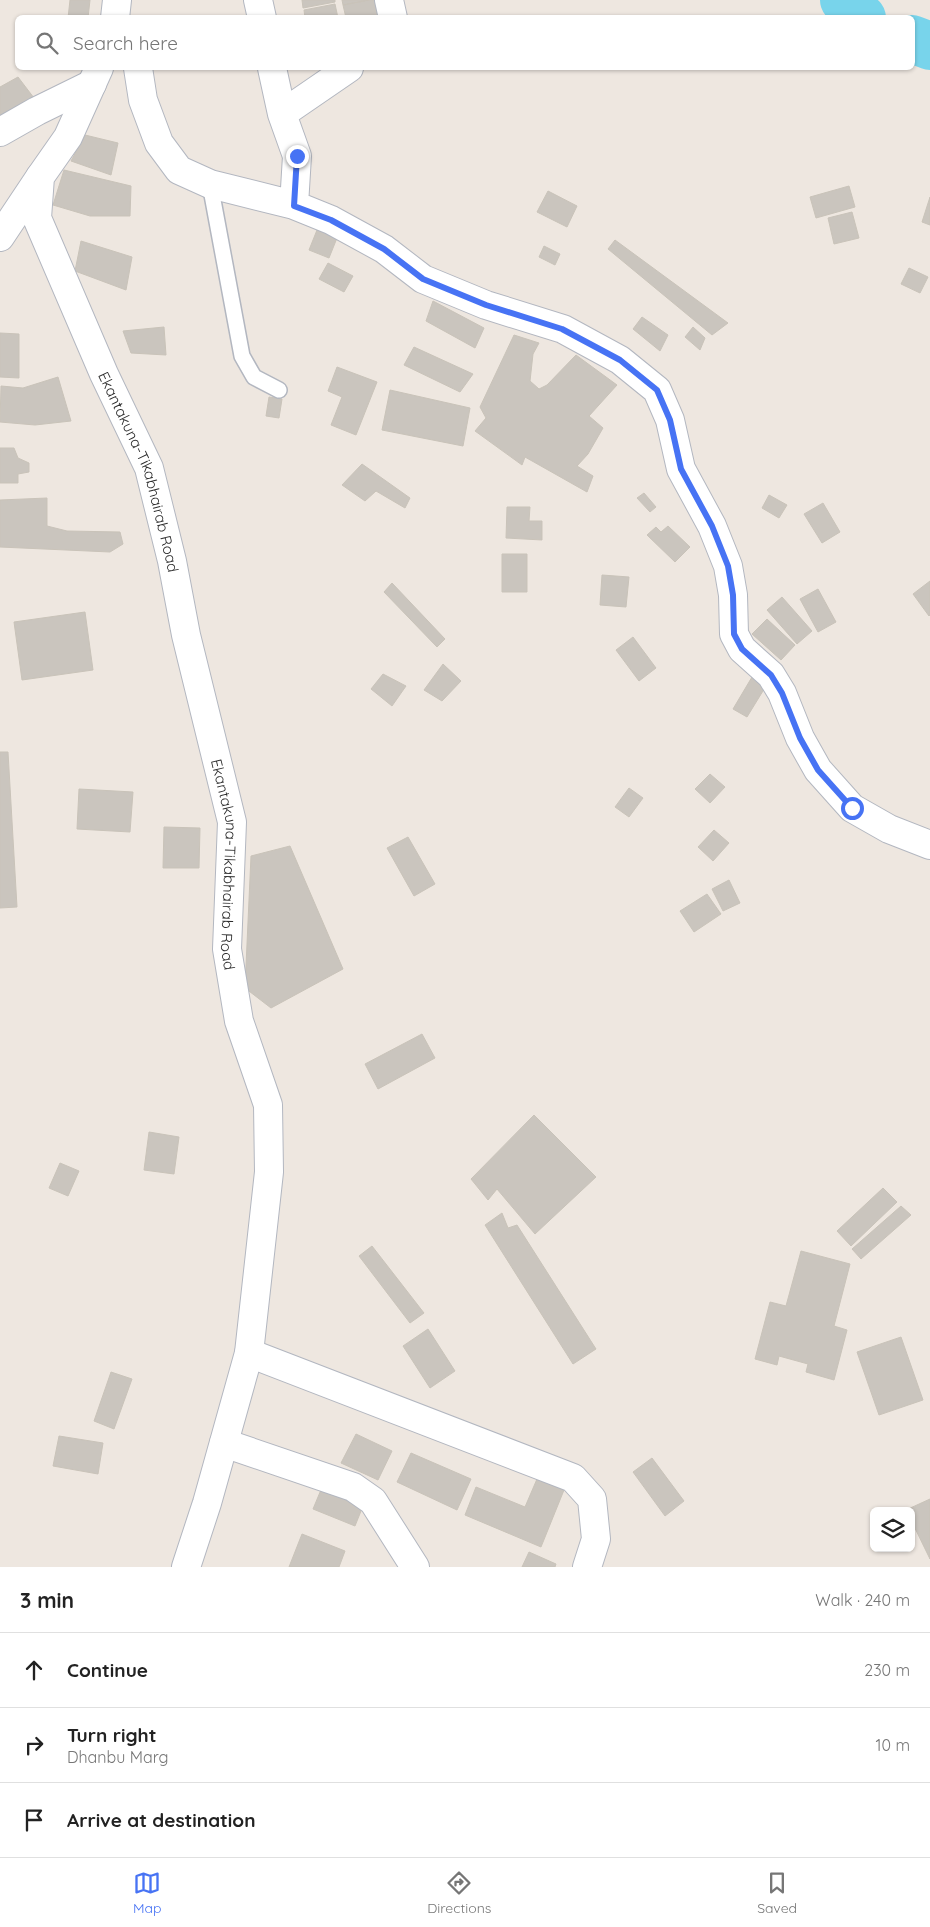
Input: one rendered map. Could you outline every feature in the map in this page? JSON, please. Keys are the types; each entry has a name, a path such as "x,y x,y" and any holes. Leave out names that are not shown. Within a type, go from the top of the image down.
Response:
{"street":[{"path":"116,15 118,0"},
{"path":"118,0 124,15"},
{"path":"258,0 261,15"},
{"path":"390,0 392,15"},
{"path":"138,70 143,100 159,143 178,170 210,184 294,206 331,220 384,249 423,279 486,305 562,329 620,360 657,390 670,420 681,469 712,526 728,566 733,595 734,634 742,649 771,675 782,693 800,738 818,770 852,808 889,829 930,845"},
{"path":"272,70 282,114 297,156 294,206"},
{"path":"282,114 346,70"},
{"path":"0,132 96,76"},
{"path":"0,237 68,136 96,76"},
{"name":"Ekantakuna-Tikabhairab Road","path":"40,177 37,218 104,374 149,468 172,561 188,644 220,765 232,822 227,949 239,1020 268,1105 269,1172 249,1353 186,1567"},
{"path":"249,1353 573,1478 592,1499 596,1539 587,1567"},
{"path":"224,1443 353,1487 373,1501 415,1567"}],"lane":[{"path":"210,184 242,356 254,377 279,390"}],"building":[{"path":"70,0 90,0 88,15 68,15"},
{"path":"302,0 335,0 335,2 303,8"},
{"path":"342,0 369,0 343,5"},
{"path":"375,0 378,15 345,15 343,5"},
{"path":"335,4 337,15 305,15 304,10"},
{"path":"18,77 34,98 0,116 0,87"},
{"path":"85,135 118,143 111,175 71,161"},
{"path":"64,170 131,186 130,216 90,216 53,205"},
{"path":"849,186 855,207 816,218 810,197"},
{"path":"548,191 577,206 567,227 537,212"},
{"path":"930,197 930,225 922,222"},
{"path":"852,212 859,238 834,244 828,218"},
{"path":"319,225 339,233 329,258 309,250"},
{"path":"615,240 728,323 712,335 608,249"},
{"path":"81,241 132,257 126,290 75,271"},
{"path":"544,246 560,254 555,265 539,257"},
{"path":"328,263 353,276 344,292 319,279"},
{"path":"909,268 928,277 920,293 901,284"},
{"path":"433,301 484,328 475,348 426,321"},
{"path":"642,317 668,335 660,351 633,329"},
{"path":"164,327 166,355 131,353 123,331"},
{"path":"693,327 705,338 700,350 685,337"},
{"path":"0,333 19,334 19,378 0,377"},
{"path":"514,335 539,343 533,354 530,381 539,389 547,385 576,355 617,385 589,416 603,428 588,454 577,466 593,476 587,492 525,457 522,465 475,431 486,418 480,407"},
{"path":"414,347 473,374 460,392 404,365"},
{"path":"337,367 377,382 356,435 331,425 342,397 328,391"},
{"path":"58,377 71,421 35,425 0,422 1,386 23,388"},
{"path":"390,390 470,408 463,446 382,430"},
{"path":"269,397 282,399 279,418 266,416"},
{"path":"0,448 14,448 18,458 29,463 29,472 18,474 18,483 0,483"},
{"path":"362,464 410,498 405,508 376,491 365,501 342,485"},
{"path":"644,493 656,507 650,512 637,498"},
{"path":"769,495 787,505 779,518 762,508"},
{"path":"47,498 47,526 67,531 120,532 123,544 110,552 0,547 0,500"},
{"path":"823,503 840,532 822,543 804,514"},
{"path":"507,507 530,507 529,521 542,521 542,540 506,538"},
{"path":"668,526 690,547 675,562 647,535 656,527 661,532"},
{"path":"502,554 527,554 527,592 502,592"},
{"path":"602,575 629,577 626,607 600,605"},
{"path":"930,581 930,615 929,616 913,594"},
{"path":"392,583 445,639 437,647 384,592"},
{"path":"818,589 836,622 818,632 800,599"},
{"path":"782,597 812,631 797,644 767,610"},
{"path":"85,612 93,670 22,680 14,622"},
{"path":"767,619 795,645 781,660 752,634"},
{"path":"633,637 656,668 639,681 616,650"},
{"path":"443,664 461,681 442,701 424,690"},
{"path":"383,674 406,686 392,706 371,689"},
{"path":"752,677 766,686 747,717 733,709"},
{"path":"0,752 8,752 17,907 0,908"},
{"path":"710,774 725,787 710,803 695,789"},
{"path":"629,788 643,798 629,817 615,807"},
{"path":"79,789 133,792 130,832 77,829"},
{"path":"164,827 200,828 199,868 163,868"},
{"path":"714,830 729,843 713,861 698,847"},
{"path":"408,837 435,884 414,896 387,848"},
{"path":"290,846 343,969 271,1008 245,988 251,856"},
{"path":"729,880 740,903 723,911 712,889"},
{"path":"707,894 721,914 694,932 680,911"},
{"path":"422,1034 435,1058 378,1089 365,1064"},
{"path":"534,1115 596,1177 535,1234 497,1189 488,1200 471,1179"},
{"path":"149,1132 179,1137 174,1174 144,1170"},
{"path":"60,1163 79,1171 68,1196 49,1188"},
{"path":"883,1188 897,1202 851,1246 837,1231"},
{"path":"901,1206 911,1215 861,1259 852,1249"},
{"path":"502,1213 508,1228 517,1225 596,1349 573,1364 485,1225"},
{"path":"372,1246 424,1313 410,1323 359,1256"},
{"path":"801,1251 850,1264 834,1326 847,1330 834,1380 806,1372 808,1364 779,1356 777,1365 755,1359 770,1302 786,1306"},
{"path":"428,1329 455,1371 430,1388 403,1346"},
{"path":"901,1337 923,1400 879,1415 857,1352"},
{"path":"111,1372 132,1379 114,1429 94,1421"},
{"path":"356,1434 392,1451 378,1480 341,1463"},
{"path":"59,1436 103,1443 98,1474 53,1466"},
{"path":"411,1453 471,1479 457,1510 397,1482"},
{"path":"652,1458 684,1501 665,1516 633,1472"},
{"path":"537,1479 564,1490 541,1547 465,1515 476,1487 525,1507"},
{"path":"323,1485 365,1501 355,1526 313,1509"},
{"path":"930,1499 930,1559 915,1528 915,1507 913,1507"},
{"path":"302,1534 345,1551 339,1567 289,1567"},
{"path":"529,1552 556,1564 555,1567 522,1567"}],"waterway":[{"path":"844,0 857,15"},
{"path":"915,40 930,46"}],"route":[{"path":"297,156 294,206 331,220 384,249 423,279 486,305 562,329 620,360 657,390 670,420 681,469 712,526 728,566 733,595 734,634 742,649 771,675 782,693 800,738 818,770 852,808"}]}
